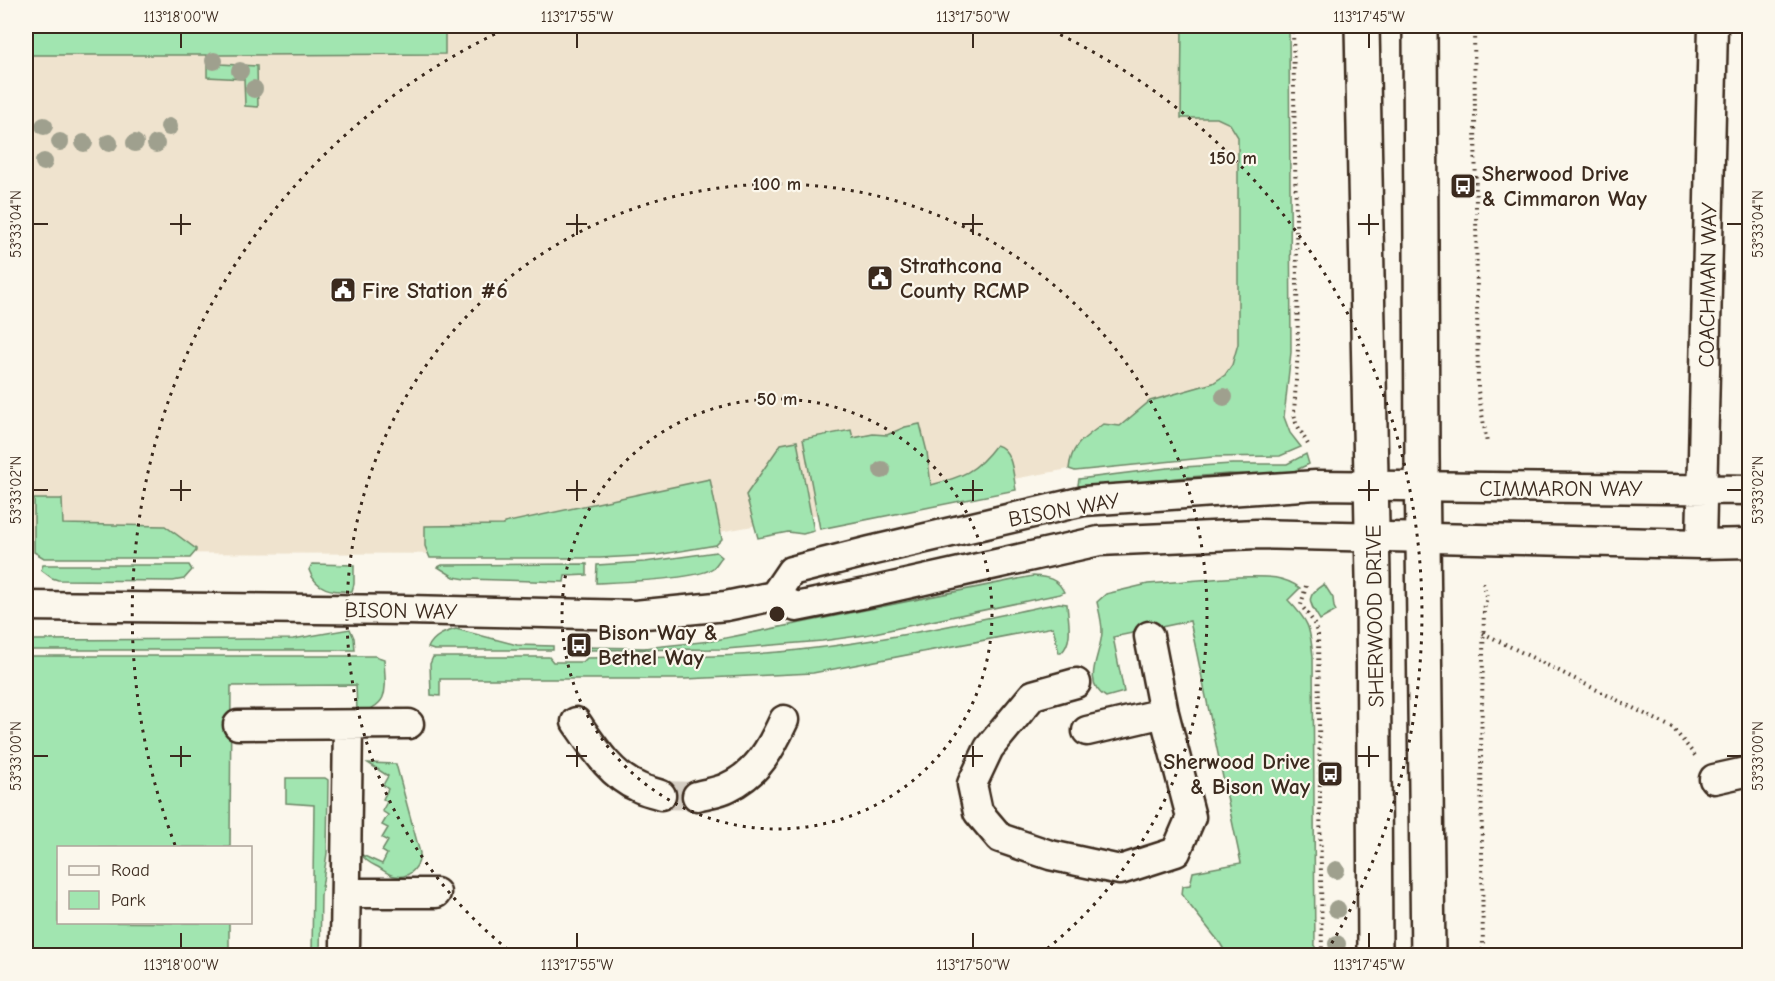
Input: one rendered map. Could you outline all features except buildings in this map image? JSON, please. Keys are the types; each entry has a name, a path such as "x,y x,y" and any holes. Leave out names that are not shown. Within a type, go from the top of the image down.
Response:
{"main road":[{"name":"SHERWOOD DRIVE","path":"1362,26 1373,536 1375,956"},
{"path":"1420,26 1422,487 1428,956"}],"street":[{"name":"COACHMAN WAY","path":"1701,544 1713,26"},
{"name":"BISON WAY","path":"774,596 791,571 1084,501 1316,485 1372,486"},
{"name":"CIMMARON WAY","path":"1372,486 1749,490"},
{"name":"BISON WAY","path":"26,606 635,615 726,606 774,596 796,607 1099,541 1257,534 1373,536"},
{"path":"1373,536 1701,544 1749,543"},
{"path":"1076,683 1033,695 989,748 972,784 978,812 1000,838 1050,855 1120,870 1176,852 1191,817 1164,713 1149,636"},
{"path":"1087,731 1164,713"},
{"path":"697,796 728,787 754,770 772,746 784,720"},
{"path":"576,722 592,746 612,769 637,787 661,795"},
{"path":"238,725 409,724"},
{"path":"345,945 348,725"},
{"path":"1714,779 1749,771"},
{"path":"346,893 436,893"}],"path":[{"path":"1293,26 1298,348 1294,413 1296,423 1310,448"},
{"path":"1474,26 1478,391 1487,443"},
{"path":"1483,583 1487,596 1483,633 1481,751 1483,956"},
{"path":"1306,586 1301,605 1313,621 1318,635 1322,956"},
{"path":"1483,633 1674,728 1714,779"}],"shaded area":[{"path":"445,26 1182,26 1181,118 1217,118 1230,124 1238,137 1238,343 1232,365 1225,375 1213,383 1150,401 1120,426 1112,426 1070,457 1069,469 597,554 26,553 26,55 444,54"}],"green space":[{"path":"26,26 445,26 445,54 220,55 220,64 257,66 258,107 245,106 244,79 207,77 207,55 26,55"},
{"path":"1182,26 1289,26 1291,352 1284,417 1290,433 1301,447 1280,456 1213,457 1075,471 1069,469 1070,460 1076,447 1090,433 1103,424 1120,426 1150,401 1213,383 1225,375 1232,365 1238,344 1238,137 1230,124 1217,118 1181,118"},
{"path":"920,424 927,452 931,485 968,472 982,462 996,445 1002,447 1009,457 1016,490 820,529 803,439 851,430 853,438 873,434 887,435 905,427"},
{"path":"797,441 814,531 803,534 788,532 758,538 746,495 781,444"},
{"path":"1306,454 1309,464 1282,475 1228,474 1176,478 1094,491 1086,490 1078,485 1079,479 1167,468 1232,464 1287,464"},
{"path":"710,479 722,539 716,545 657,555 600,558 430,558 425,546 425,526 504,525 504,523"},
{"path":"34,499 62,499 63,524 165,526 196,551 190,558 44,558 34,552"},
{"path":"716,552 722,557 714,567 705,572 657,580 596,583 597,565 645,562"},
{"path":"312,564 354,565 352,591 331,590 320,586 309,570"},
{"path":"587,564 587,575 565,576 564,582 466,579 454,577 438,567 442,565"},
{"path":"43,565 189,565 192,570 184,579 173,581 58,580 41,570"},
{"path":"1033,576 1051,579 1064,592 865,635 822,641 726,649 583,650 582,647 644,648 711,641"},
{"path":"1238,577 1278,578 1300,588 1288,600 1304,620 1311,638 1315,955 1227,955 1182,894 1183,886 1190,885 1193,872 1241,863 1190,621 1113,637 1124,692 1106,697 1098,691 1094,684 1094,667 1102,631 1097,602 1106,594 1148,584"},
{"path":"1324,584 1333,598 1336,611 1320,620 1310,600 1313,593"},
{"path":"1059,603 1067,604 1069,630 1068,643 1061,653 1059,653 1053,627 813,673 685,679 440,679 440,696 431,695 430,664 433,657 549,657 553,662 583,662 587,658 779,652 902,635"},
{"path":"350,629 354,638 355,650 26,650 26,640 293,639"},
{"path":"456,629 517,645 553,646 553,650 434,650 428,648 436,638"},
{"path":"26,656 375,656 384,659 385,687 381,700 376,706 357,712 356,685 231,686 230,846 57,846 57,924 229,924 229,955 26,955"},
{"path":"368,763 396,764 420,853 416,867 405,876 391,875 362,855 382,864 387,854 382,851 388,841 382,838 388,828 382,825 388,815 382,811 387,802 383,799 388,789 383,785 388,776"},
{"path":"286,778 325,778 328,780 327,853 321,895 320,955 312,955 314,805 286,803"}],"tunnel":[{"path":"661,795 697,796"}],"place":[{"name":"Sherwood Drive & Cimmaron Way","path":"1463,186"},
{"name":"Strathcona County RCMP","path":"880,278"},
{"name":"Fire Station #6","path":"343,290"},
{"name":"Bison Way & Bethel Way","path":"579,645"},
{"name":"Sherwood Drive & Bison Way","path":"1330,774"}]}
